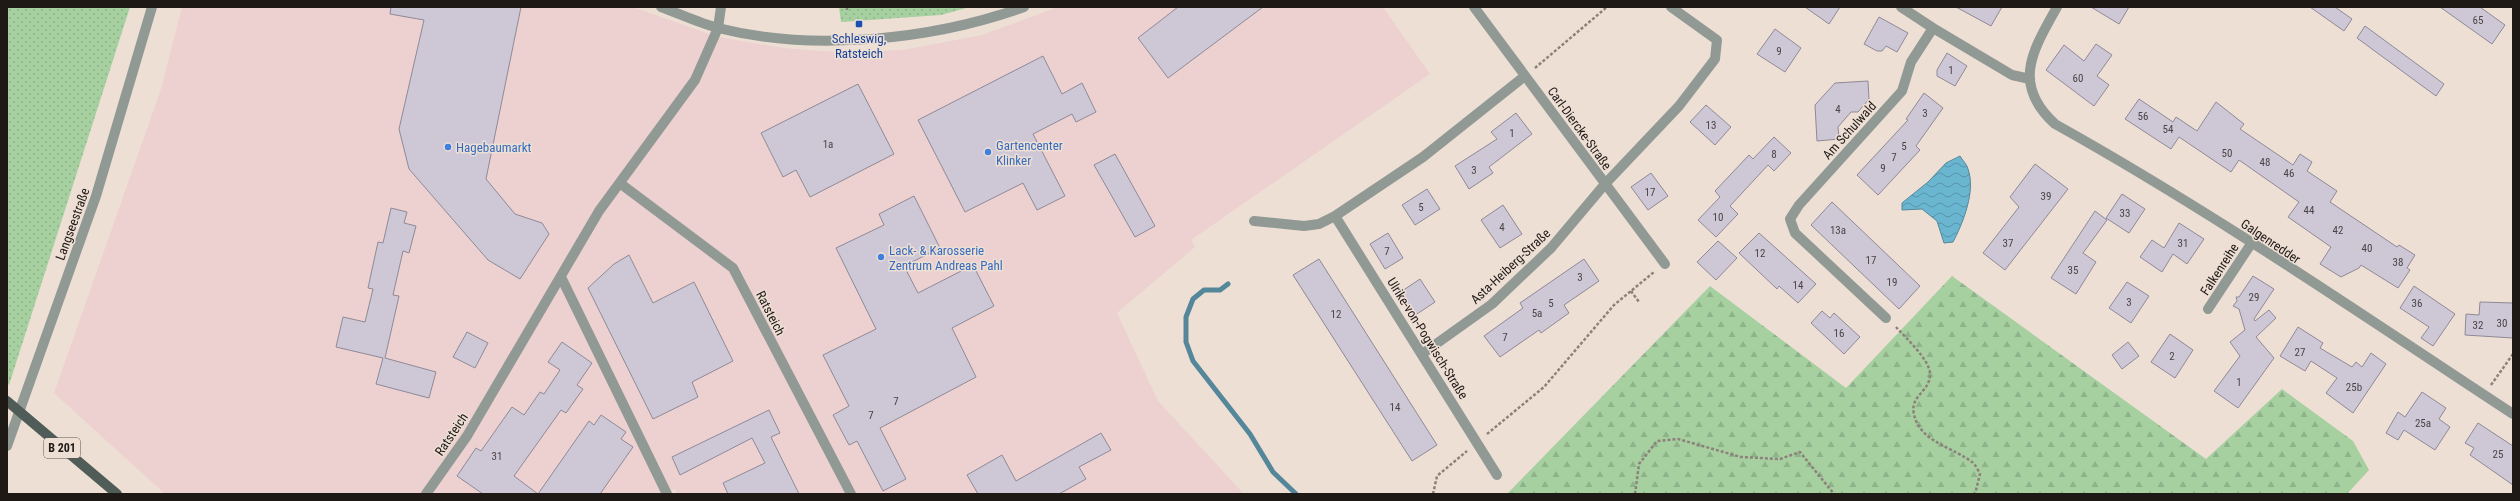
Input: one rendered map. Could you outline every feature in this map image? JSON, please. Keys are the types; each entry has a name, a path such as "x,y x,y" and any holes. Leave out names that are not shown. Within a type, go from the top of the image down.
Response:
{"main road":[{"name":"B 201","path":"7,401 117,494"}],"street":[{"name":"Langseestraße","path":"7,446 38,354 96,196 152,7"},
{"path":"661,7 718,28 786,39 876,39 960,27 1024,7"},
{"name":"Ratsteich","path":"426,494 467,436 599,211 621,184 695,80 718,28 721,7"},
{"name":"Carl-Diercke-Straße","path":"1474,7 1665,264"},
{"name":"Asta-Heiberg-Straße","path":"1422,354 1492,304 1551,248 1605,184 1679,106 1715,59 1717,40 1671,7"},
{"path":"1901,7 1933,28 2012,74 2030,79 2030,64 2034,48 2057,7"},
{"name":"Am Schulwald","path":"1886,318 1795,233 1790,219 1799,206 1902,91 1912,62 1933,28"},
{"path":"1254,221 1304,226 1318,224 1335,216 1423,157 1525,76"},
{"name":"Galgenredder","path":"2030,79 2038,104 2055,124 2206,212 2250,244 2513,414"},
{"name":"Ratsteich","path":"621,184 733,268 851,494"},
{"name":"Ulrike-von-Pogwisch-Straße","path":"1335,216 1478,442 1496,475"},
{"name":"Falkenreihe","path":"2208,309 2250,244"},
{"path":"561,277 667,494"}],"path":[{"path":"847,7 848,11"},
{"path":"1525,76 1607,7"},
{"path":"1433,494 1437,476 1544,386 1614,305 1665,264"},
{"path":"1631,291 1639,302"},
{"path":"1886,318 1922,356 1930,372 1928,383 1916,397 1912,409 1918,425 1947,449 1973,462 1980,474 1976,494"},
{"path":"2484,395 2513,354"},
{"path":"1635,494 1639,464 1657,441 1678,439 1741,457 1780,459 1800,452 1834,494"}],"shaded area":[{"path":"182,7 633,7 718,37 784,48 834,52 903,50 982,35 1058,7 1383,7 1430,74 1191,240 1195,247 1117,313 1158,401 1244,494 677,494 674,488 669,494 165,494 54,393 161,89"}],"green space":[{"path":"7,7 130,7 9,385 7,383"},
{"path":"839,7 970,7 941,15 841,22"},
{"path":"1952,276 2206,459 2282,389 2353,441 2369,470 2347,494 1507,494 1710,286 1846,388"}],"water":[{"path":"1960,156 1966,164 1970,178 1969,197 1961,226 1953,242 1944,243 1937,221 1922,209 1902,210 1902,203 1928,182 1946,163"}],"building":[{"name":"Hagebaumarkt","path":"391,7 521,7 486,179 515,214 542,223 549,234 520,279 488,260 409,169 399,129 424,20 390,14"},
{"path":"1178,7 1263,7 1168,78 1138,38"},
{"path":"1805,7 1840,7 1829,24"},
{"path":"1956,7 2002,7 1991,26"},
{"path":"2091,7 2129,7 2119,24"},
{"path":"2310,7 2335,7 2352,19 2344,31"},
{"path":"2440,7 2480,7 2505,25 2492,44"},
{"path":"1879,17 1908,33 1897,52 1886,46 1882,51 1877,51 1864,44"},
{"path":"2365,26 2444,84 2436,96 2357,38"},
{"path":"1775,29 1801,48 1785,72 1757,54"},
{"path":"2096,44 2112,55 2097,76 2109,85 2094,106 2046,70 2064,45 2084,61"},
{"path":"1947,53 1967,66 1955,86 1937,76 1937,70"},
{"name":"Gartencenter Klinker","path":"1043,56 1062,94 1082,83 1096,112 1076,122 1072,114 1033,134 1065,196 1037,210 1023,183 965,212 918,120"},
{"path":"1868,81 1869,99 1858,112 1851,112 1838,127 1839,139 1817,141 1815,105 1835,83"},
{"path":"858,84 894,154 810,197 796,170 783,177 761,133"},
{"path":"1924,93 1943,108 1916,146 1920,150 1878,195 1857,175 1908,120 1906,119"},
{"path":"2139,99 2173,122 2176,117 2197,131 2216,102 2244,124 2240,129 2293,165 2300,154 2312,162 2307,171 2337,191 2330,202 2397,247 2399,245 2415,255 2407,268 2410,270 2398,288 2361,265 2359,268 2341,277 2320,264 2331,247 2288,217 2299,202 2239,160 2231,172 2179,137 2171,149 2125,119"},
{"path":"1706,105 1731,127 1715,145 1690,122"},
{"path":"1516,113 1532,134 1489,167 1493,173 1469,189 1455,166 1497,139 1491,132"},
{"path":"1774,137 1791,153 1774,171 1768,165 1730,206 1738,214 1716,237 1698,220 1720,197 1715,191 1749,155 1753,159"},
{"path":"1115,154 1155,226 1135,237 1094,165"},
{"path":"2035,164 2068,189 2005,270 1983,253 2019,207 2010,197"},
{"path":"1651,173 1668,196 1648,210 1631,187"},
{"path":"1427,189 1440,209 1415,225 1402,205"},
{"path":"2122,194 2145,209 2129,233 2106,218"},
{"path":"914,196 940,248 904,266 918,293 973,265 994,306 952,328 976,377 880,428 906,479 883,491 857,441 849,445 833,415 849,406 823,355 876,329 836,248 884,225 879,214"},
{"path":"1832,202 1920,286 1899,309 1811,225"},
{"path":"1503,205 1522,234 1500,248 1481,220"},
{"path":"391,208 407,212 404,223 416,226 409,253 403,251 393,295 399,296 385,358 436,372 429,398 376,384 383,358 336,347 343,317 365,322 373,289 368,288 378,242 383,243"},
{"path":"2095,211 2107,220 2083,253 2096,262 2076,294 2051,278"},
{"path":"2179,223 2204,239 2187,264 2173,254 2162,272 2140,257 2152,240 2164,248"},
{"path":"1388,233 1403,258 1385,269 1370,244"},
{"path":"1759,233 1816,284 1798,303 1779,286 1777,289 1739,253"},
{"path":"1718,241 1737,258 1716,280 1697,262"},
{"path":"629,255 653,303 694,282 733,361 692,382 698,397 653,419 588,288 614,264"},
{"path":"1319,259 1437,445 1412,461 1293,275"},
{"path":"1584,259 1599,281 1564,305 1569,313 1541,333 1539,330 1500,357 1484,336 1523,308 1520,303"},
{"path":"2253,276 2274,289 2254,319 2255,321 2269,310 2276,318 2256,337 2274,358 2238,408 2214,391 2240,356 2230,342 2245,330 2239,309 2233,306 2237,301 2236,297 2239,297"},
{"path":"1420,279 1435,302 1414,316 1399,293"},
{"path":"2127,282 2149,296 2131,323 2109,308"},
{"path":"2414,286 2455,314 2433,346 2421,338 2429,327 2400,308"},
{"path":"2480,302 2513,303 2513,338 2465,335 2466,314 2479,315"},
{"path":"1822,311 1830,318 1834,313 1860,337 1844,354 1811,323"},
{"path":"2298,327 2323,343 2320,348 2352,367 2356,362 2362,367 2371,353 2386,364 2353,413 2326,393 2337,378 2311,361 2305,371 2280,356"},
{"path":"467,332 488,343 475,368 453,357"},
{"path":"2170,334 2193,350 2175,378 2151,362"},
{"path":"562,342 592,363 577,385 583,389 566,413 561,410 514,476 538,494 483,494 457,476 476,448 481,451 512,407 524,415 540,392 544,394 560,370 548,362"},
{"path":"2128,342 2139,356 2122,369 2112,355"},
{"path":"2422,392 2446,408 2439,419 2450,427 2435,450 2404,430 2398,440 2386,433 2398,412 2405,417"},
{"path":"769,410 780,433 771,437 799,494 728,494 723,483 765,463 752,438 680,475 672,457"},
{"path":"601,415 626,432 621,439 633,447 600,494 538,494 589,421 594,425"},
{"path":"2478,423 2513,446 2513,485 2470,455 2474,448 2465,443"},
{"path":"1101,433 1111,450 1079,467 1086,479 1059,494 978,494 967,475 1002,455 1016,481"}],"waterway":[{"path":"1228,284 1220,290 1204,290 1193,299 1186,317 1186,342 1193,361 1250,434 1273,472 1296,494"}],"place":[{"name":"Schleswig, Ratsteich","path":"859,24"},
{"name":"Hagebaumarkt","path":"448,147"},
{"name":"Gartencenter Klinker","path":"988,152"},
{"name":"Lack- & Karosserie Zentrum Andreas Pahl","path":"881,257"}]}
